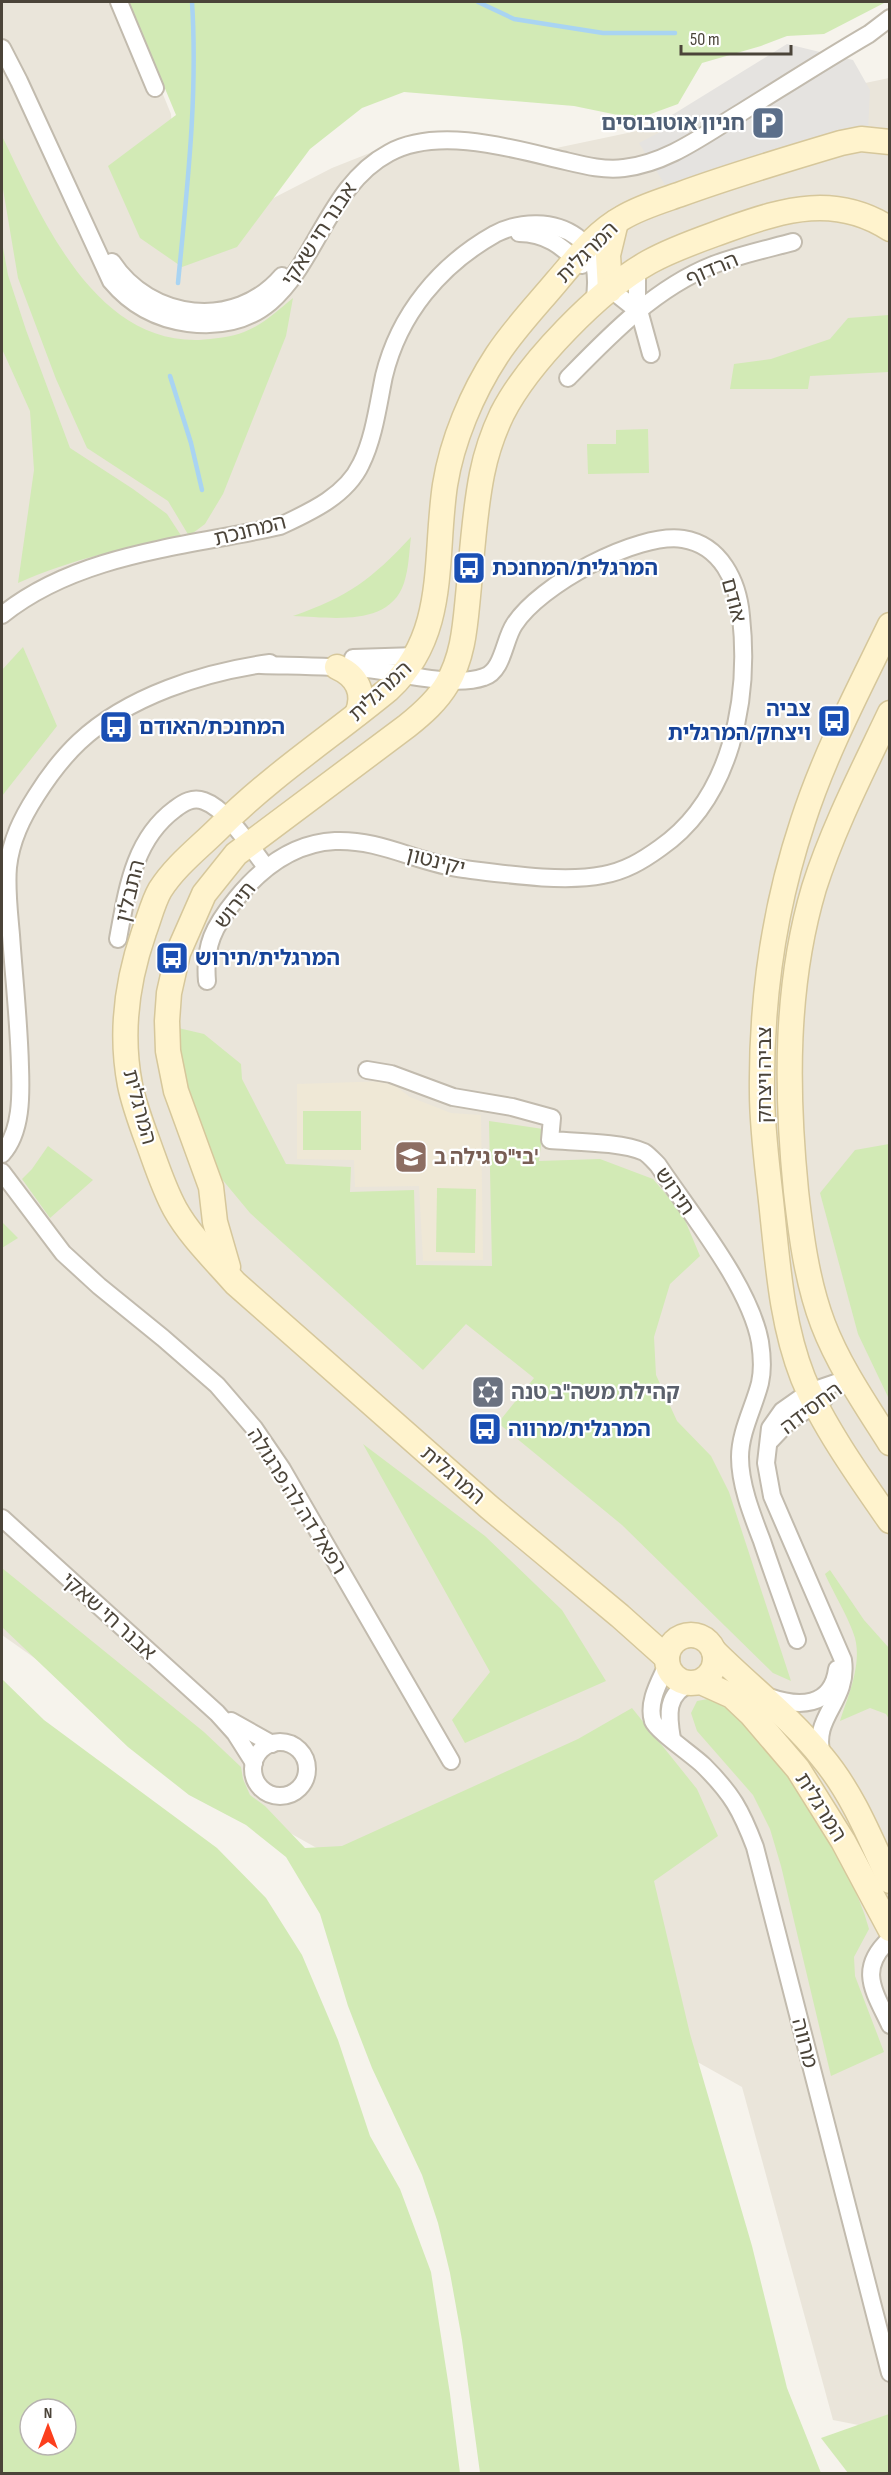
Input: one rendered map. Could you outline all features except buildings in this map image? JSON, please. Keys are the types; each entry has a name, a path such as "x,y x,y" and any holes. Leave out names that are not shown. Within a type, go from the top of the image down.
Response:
{"street":[{"path":"119,2 155,88"},
{"name":"אבנר חי שאקי","path":"2,48 111,280 137,305 164,318 178,322 225,323 256,313 273,301 304,263 357,176 381,156 396,148 420,142 440,141 514,149 602,168 640,166 677,151 869,34 890,18"},
{"name":"אבנר חי שאקי","path":"869,34 890,27"},
{"name":"המרגלית","path":"667,1661 620,1616 489,1508 235,1283 176,1210 162,1182 130,1086 125,1013 130,980 139,947 159,891 191,852 227,819 269,781 357,714 414,660 428,631 435,594 445,484 466,417 481,382 498,354 581,253 616,222 643,208 704,186 841,142 861,139 890,142"},
{"name":"המרגלית","path":"235,1283 222,1252 215,1222 211,1187 176,1091 168,1051 167,1020 171,982 178,953 195,911 216,877 247,844 406,726 432,704 454,669 465,630 478,501 491,441 503,413 517,390 548,349 600,290 664,254 742,225 810,207 844,209 872,219 890,229"},
{"path":"600,290 616,222"},
{"name":"המחנכת","path":"2,615 20,600 46,585 81,570 280,526 310,512 333,497 350,481 361,464 386,372 411,310 436,278 470,249 493,235 522,225 545,225 570,233 581,253"},
{"name":"הרדוף","path":"568,378 617,328 681,281 712,266 793,242"},
{"path":"581,253 593,260 600,290 638,311"},
{"path":"637,269 635,291 638,311 651,354"},
{"name":"אודם","path":"454,669 472,679 489,675 496,668 513,626 530,605 564,581 631,545 667,538 684,539 700,544 714,553 732,578 738,595 743,634 742,699 727,757 709,795 685,828 666,844"},
{"name":"צביה ויצחק","path":"890,625 829,757 804,820 786,879 771,952 762,1030 765,1147 784,1307 792,1346 813,1398 890,1521"},
{"path":"2,1154 11,1138 20,1104 20,1055 7,889 12,844 21,818 60,762 79,742 106,721 138,703 180,686 261,665 306,660 394,659 414,660 434,672 454,669"},
{"path":"261,665 337,667 414,660"},
{"path":"337,667 351,675 358,686 361,699 357,714"},
{"name":"צביה ויצחק","path":"890,713 843,815 815,887 800,949 790,1034 792,1152 804,1247 814,1299 824,1326 850,1378 890,1443"},
{"name":"התבלין","path":"118,939 135,862 142,847 162,820 184,802 192,800 205,801 216,807 227,819"},
{"path":"227,819 266,867"},
{"name":"יקינטון","path":"266,867 302,847 336,841 375,844 460,869 570,878 602,876 622,870 642,861 666,844"},
{"name":"תירוש","path":"207,981 207,948 213,931 237,897 266,867"},
{"name":"תירוש","path":"367,1070 391,1074 453,1097 512,1107 552,1118 550,1140 629,1148 645,1153 658,1165 733,1275 758,1333 762,1361 761,1381 744,1434 740,1457 754,1521 797,1640"},
{"name":"רפאל דה לה פרגולה","path":"2,1172 63,1253 99,1286 203,1372 254,1428 282,1469 451,1761"},
{"name":"החסידה","path":"822,1757 821,1726 844,1683 843,1660 838,1644 778,1511 767,1478 768,1446 770,1428 778,1415 791,1403 813,1398 850,1378"},
{"path":"754,1521 778,1511"},
{"name":"אבנר חי שאקי","path":"2,1518 218,1713 235,1733 254,1763"},
{"name":"המרגלית","path":"620,1616 665,1630 689,1634"},
{"path":"672,1739 669,1708 682,1686 696,1683 711,1672 715,1665 714,1651 705,1638 689,1634 674,1641 669,1648 667,1661 671,1672 678,1678 696,1683"},
{"name":"החסידה","path":"764,1695 786,1703 802,1705 822,1696 831,1688 836,1675 838,1644"},
{"name":"המרגלית","path":"714,1651 743,1680 764,1695 822,1757 856,1808 890,1881"},
{"name":"מרווה","path":"667,1661 651,1704 653,1722 661,1732 702,1764 737,1803 755,1847 890,2373"},
{"name":"המרגלית","path":"696,1683 732,1696 751,1714 798,1769 843,1841 890,1929"},
{"name":"אבנר חי שאקי","path":"218,1713 272,1744"},
{"path":"284,1743 301,1752 307,1770 299,1788 282,1796 270,1794 256,1782 254,1763 260,1751 272,1744 284,1743"},
{"path":"890,1939 877,1952 869,1974 874,1992 890,2025"}],"shaded area":[{"path":"2,2 125,2 171,114 178,208 215,228 332,168 400,141 542,151 889,78 890,1272 879,1375 890,1401 889,2431 833,2420 742,2087 249,1810 2,1635"},
{"name":"חניון אוטובוסים","path":"787,44 853,60 870,90 868,131 667,188 639,143 662,131 672,115"},
{"path":"389,1081 410,1097 451,1113 481,1115 483,1260 423,1261 419,1186 355,1187 354,1160 297,1159 297,1084"}],"green space":[{"path":"129,2 886,2 824,34 787,36 702,63 678,104 637,119 574,106 404,92 362,108 310,149 237,247 182,267 140,238 108,166 176,115"},
{"path":"2,136 34,202 75,269 100,298 129,321 162,335 199,340 216,338 251,329 293,298 286,336 223,494 205,524 189,536 168,501 87,448 56,379 18,278 2,183"},
{"path":"2,242 8,275 26,330 70,448 167,514 182,537 118,550 39,574 18,583 34,470 30,411 2,349"},
{"path":"889,315 889,372 810,376 808,389 730,389 734,364 771,359 830,339 848,318"},
{"path":"648,429 649,473 588,474 587,444 616,444 616,430"},
{"path":"411,537 404,583 396,597 386,607 357,617 293,616 329,602 358,585 384,564"},
{"path":"23,647 57,726 2,796 2,670"},
{"path":"174,1027 204,1034 241,1064 242,1079 286,1164 351,1167 350,1192 414,1190 416,1265 492,1266 489,1121 543,1129 539,1161 600,1159 653,1179 682,1213 700,1256 670,1284 654,1337 656,1375 677,1421 711,1456 729,1492 791,1681 773,1673 622,1525 498,1423 534,1378 466,1324 423,1370 250,1213 221,1178 189,1114"},
{"path":"303,1111 361,1111 361,1150 303,1150"},
{"path":"890,1144 889,1399 858,1334 820,1193 855,1150"},
{"path":"48,1146 93,1180 50,1218 22,1179"},
{"path":"437,1188 476,1189 475,1253 436,1252"},
{"path":"2,1222 18,1238 2,1248"},
{"path":"363,1444 485,1536 562,1610 606,1681 465,1743 452,1720 490,1672"},
{"path":"2,1568 204,1732 241,1767 250,1795 265,1806 305,1848 342,1846 578,1739 632,1708 697,1789 718,1836 654,1881 690,2034 752,2246 787,2388 821,2473 480,2473 462,2340 438,2223 422,2175 372,2068 348,2006 320,1914 286,1857 246,1825 189,1795 128,1747 2,1627"},
{"path":"830,1570 864,1620 889,1648 889,1719 886,1714 870,1708 840,1721 853,1680 857,1648 849,1623 825,1574"},
{"path":"2,1679 44,1720 217,1848 266,1898 302,1955 338,2040 370,2136 400,2189 431,2272 460,2473 2,2473"},
{"path":"708,1699 732,1712 766,1743 781,1761 840,1860 865,1915 869,1929 854,1957 855,1976 884,2052 831,2076 781,1866 770,1829 753,1795 697,1731 691,1713 697,1701"},
{"path":"889,2414 889,2473 848,2473 821,2438"}],"waterway":[{"path":"178,283 193,107 192,2"},
{"path":"478,2 514,19 603,33 675,33"},
{"path":"170,376 191,443 202,490"}],"place":[{"name":"חניון אוטובוסים","path":"768,123"},
{"name":"המרגלית/המחנכת","path":"469,568"},
{"name":"צביה ויצחק/המרגלית","path":"834,721"},
{"name":"המחנכת/האודם","path":"116,727"},
{"name":"המרגלית/תירוש","path":"172,958"},
{"name":"בי\"ס גילה ב'","path":"411,1157"},
{"name":"קהילת משה\"ב טנה","path":"488,1392"},
{"name":"המרגלית/מרווה","path":"485,1429"}]}
